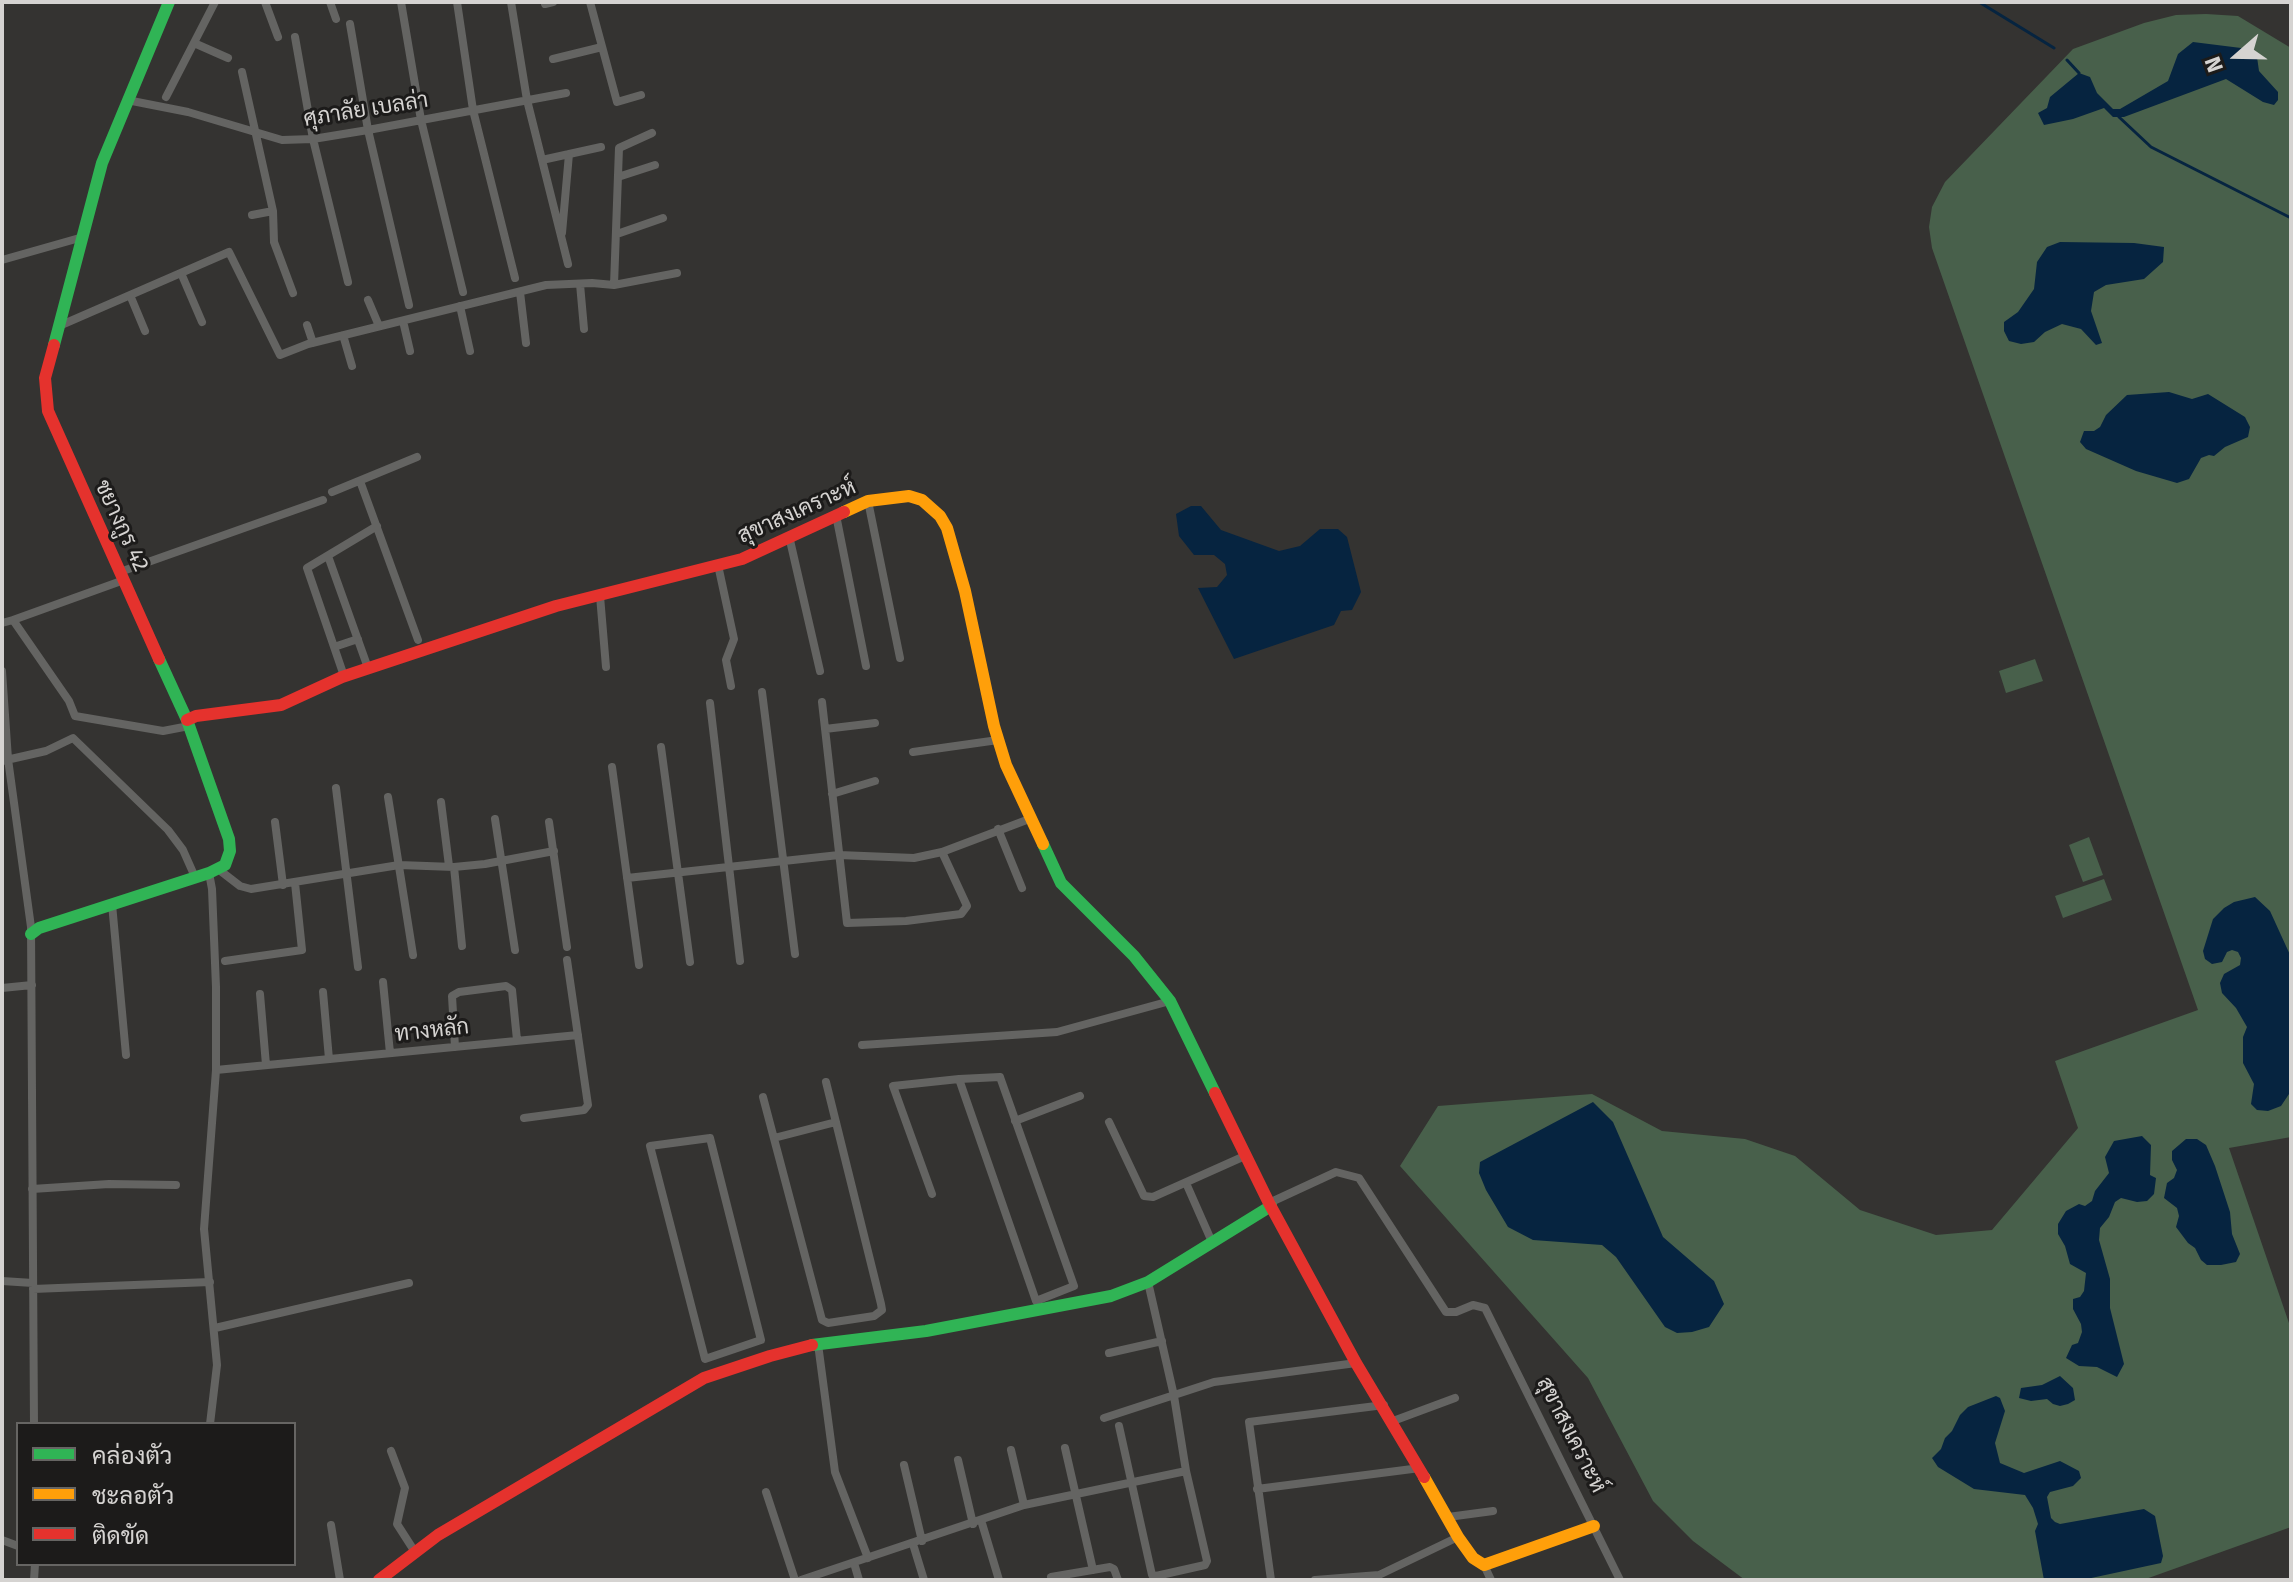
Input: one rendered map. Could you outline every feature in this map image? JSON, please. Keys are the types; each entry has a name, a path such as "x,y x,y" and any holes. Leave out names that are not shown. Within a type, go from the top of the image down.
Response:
{"street":[{"name":"ชยางกูร 42","path":"169,2 102,163 45,378 48,411 61,444 188,723 229,839 229,858 225,865 214,871"},
{"path":"166,97 215,2"},
{"path":"265,2 278,37"},
{"path":"330,2 336,19"},
{"path":"401,2 421,120 463,292"},
{"path":"457,2 473,110 515,278"},
{"path":"511,2 527,100 568,264"},
{"path":"590,2 617,102 641,95"},
{"path":"350,24 368,130 409,305"},
{"path":"295,37 313,139 348,282"},
{"path":"194,43 228,58"},
{"path":"553,59 602,47"},
{"path":"242,72 273,211 274,242 293,293"},
{"name":"ศุภาลัย เบลล่า","path":"127,100 188,112 282,140 313,139 368,130 566,93"},
{"path":"614,285 619,148 652,133"},
{"path":"542,160 601,147"},
{"path":"561,239 569,154"},
{"path":"618,177 655,165"},
{"path":"252,215 273,211"},
{"path":"617,234 663,218"},
{"path":"2,260 83,237"},
{"path":"59,326 229,252 280,355 343,335 546,285 614,285 677,273"},
{"path":"181,273 202,322"},
{"path":"580,284 584,329"},
{"path":"520,292 526,343"},
{"path":"130,295 145,331"},
{"path":"368,300 379,326"},
{"path":"460,306 470,351"},
{"path":"403,321 410,351"},
{"path":"307,325 313,343"},
{"path":"343,335 352,366"},
{"path":"332,492 417,457"},
{"path":"360,481 418,640"},
{"name":"สุขาสงเคราะห์","path":"188,723 196,716 281,705 344,676 556,606 742,559 868,501 909,496 922,500 940,516 954,550 1006,765 1061,883 1134,956 1170,1001 1270,1205 1356,1363 1384,1405 1458,1537 1473,1558 1484,1565"},
{"path":"2,623 323,500"},
{"path":"868,501 900,658"},
{"path":"836,515 866,666"},
{"path":"344,676 307,568 377,526"},
{"path":"789,536 820,671"},
{"path":"328,556 368,668"},
{"path":"718,565 734,639 726,660 731,686"},
{"path":"600,596 606,667"},
{"path":"13,620 69,701 75,716 163,731 188,723"},
{"path":"334,647 358,639"},
{"path":"2,671 5,760 31,934 34,1422"},
{"path":"762,692 795,954"},
{"path":"822,702 847,923 906,921 961,914 967,906 942,852"},
{"path":"710,703 740,961"},
{"path":"825,729 875,723"},
{"path":"5,760 46,751 73,738 168,830 183,850 195,877"},
{"path":"913,752 998,740"},
{"path":"661,747 690,962"},
{"path":"612,767 639,965"},
{"path":"832,794 875,781"},
{"path":"336,788 358,967"},
{"path":"388,797 413,955"},
{"path":"441,802 462,946"},
{"path":"627,878 839,855 914,858 942,852 1032,818"},
{"path":"495,819 515,950"},
{"path":"275,822 283,885"},
{"path":"549,822 567,947"},
{"path":"998,829 1022,888"},
{"path":"31,934 39,928 214,871 251,889 399,865 452,867 554,851"},
{"path":"210,1422 217,1365 204,1203 216,1070 214,871"},
{"path":"225,961 302,950 295,883"},
{"path":"112,904 126,1055"},
{"path":"524,1118 587,1108 567,960"},
{"path":"383,982 390,1053"},
{"path":"2,988 32,985"},
{"path":"455,1047 451,999 454,994 506,986 512,990 517,1040"},
{"path":"323,992 329,1059"},
{"path":"260,994 266,1065"},
{"path":"862,1045 1057,1032 1170,1001"},
{"name":"ทางหลัก","path":"216,1070 578,1035"},
{"path":"932,1194 893,1086 959,1079 1000,1077 1074,1286 1036,1301 959,1079"},
{"path":"763,1097 822,1320 828,1323 879,1313 881,1304 826,1082"},
{"path":"1015,1121 1080,1096"},
{"path":"774,1138 836,1122"},
{"path":"1109,1122 1144,1196 1153,1197 1247,1155"},
{"path":"710,1138 761,1340 733,1349 705,1359 650,1146 710,1138"},
{"name":"สุขาสงเคราะห์","path":"1270,1205 1336,1172 1359,1178 1446,1312 1450,1314 1473,1305 1485,1308 1620,1580"},
{"path":"1186,1183 1212,1242"},
{"path":"32,1189 109,1184 176,1185"},
{"path":"379,1580 438,1535 704,1378 739,1365 818,1344 926,1331 1111,1296 1148,1282 1270,1205"},
{"path":"2,1281 33,1286 210,1282"},
{"path":"1119,1426 1152,1575 1200,1567 1207,1561 1148,1282"},
{"path":"215,1328 409,1283"},
{"path":"1058,1292 1063,1306"},
{"path":"858,1318 862,1338"},
{"path":"1109,1353 1162,1341"},
{"path":"818,1344 835,1472 868,1558"},
{"path":"733,1349 739,1365"},
{"path":"1104,1418 1214,1382 1356,1363"},
{"path":"1393,1421 1455,1398"},
{"path":"1271,1580 1249,1422 1384,1405"},
{"path":"1065,1448 1093,1570"},
{"path":"1011,1450 1024,1505"},
{"path":"391,1451 405,1488 397,1524 415,1552"},
{"path":"958,1460 999,1580"},
{"path":"904,1465 924,1580"},
{"path":"1257,1489 1420,1468"},
{"path":"766,1492 798,1580 1024,1505 1186,1471"},
{"path":"1448,1517 1493,1511"},
{"path":"331,1525 340,1580"},
{"path":"1491,1580 1484,1565 1594,1526"},
{"path":"1315,1580 1379,1575 1458,1537"},
{"path":"854,1563 859,1580"},
{"path":"1049,1579 1110,1567 1118,1580"}],"green space":[{"path":"2176,15 2238,16 2291,48 2291,1137 2229,1148 2291,1329 2291,1527 2143,1580 1745,1580 1693,1541 1653,1501 1588,1378 1400,1166 1438,1106 1592,1094 1662,1131 1745,1139 1795,1156 1860,1210 1936,1235 1992,1230 2078,1128 2055,1061 2198,1010 1932,248 1929,227 1932,207 1945,182 2073,49 2144,23"},
{"path":"2035,659 2043,681 2006,693 1999,671"},
{"path":"2089,837 2103,875 2083,882 2069,845"},
{"path":"2104,879 2112,900 2063,918 2055,896"}],"water":[{"path":"2193,42 2241,48 2257,57 2259,71 2278,92 2278,100 2274,105 2263,102 2226,79 2124,117 2113,117 2104,108 2044,125 2038,113 2047,108 2050,97 2079,73 2090,77 2097,93 2113,109 2120,109 2168,81 2178,54"},
{"path":"2060,242 2134,243 2164,247 2163,262 2144,279 2106,285 2094,292 2091,311 2102,343 2096,345 2081,329 2062,324 2045,332 2034,342 2021,344 2009,341 2004,322 2018,312 2034,289 2037,262 2047,247"},
{"path":"2169,392 2192,399 2208,394 2245,417 2250,427 2248,437 2225,447 2214,456 2201,458 2189,479 2177,483 2136,471 2086,449 2080,442 2084,431 2094,431 2100,427 2106,415 2127,395"},
{"path":"1191,506 1201,506 1221,530 1279,551 1300,546 1320,529 1338,529 1347,537 1361,592 1352,610 1341,611 1334,625 1234,659 1198,588 1217,587 1227,575 1225,564 1214,555 1194,555 1179,536 1176,514"},
{"path":"2255,897 2270,911 2291,957 2291,1091 2281,1106 2268,1111 2257,1110 2251,1104 2254,1084 2243,1063 2243,1037 2247,1027 2222,993 2220,983 2224,974 2240,965 2241,958 2238,952 2232,950 2227,952 2222,962 2212,964 2205,959 2203,951 2213,919 2234,902"},
{"path":"1593,1102 1613,1122 1663,1237 1714,1281 1724,1304 1709,1327 1677,1333 1665,1327 1616,1257 1602,1245 1533,1240 1508,1227 1486,1190 1479,1173 1480,1162"},
{"path":"2142,1136 2151,1145 2150,1175 2156,1178 2154,1194 2147,1201 2121,1198 2115,1202 2100,1228 2099,1240 2110,1279 2110,1308 2124,1364 2117,1377 2097,1367 2079,1366 2066,1358 2082,1332 2073,1309 2073,1299 2080,1297 2084,1291 2086,1273 2070,1264 2058,1234 2058,1224 2066,1211 2092,1201 2095,1191 2109,1173 2105,1157 2114,1141"},
{"path":"2186,1139 2197,1139 2206,1145 2215,1166 2240,1254 2236,1262 2207,1265 2201,1260 2195,1248 2176,1227 2179,1216 2177,1208 2164,1198 2167,1183 2174,1178 2177,1170 2172,1151"},
{"path":"2060,1376 2073,1388 2075,1400 2068,1404 2060,1406 2047,1399 2031,1401 2019,1398 2021,1388 2042,1385"},
{"path":"1996,1396 2000,1398 2005,1411 1995,1443 2000,1463 2024,1473 2060,1461 2079,1471 2081,1478 2073,1486 2050,1492 2047,1497 2051,1518 2060,1524 2144,1509 2155,1516 2163,1556 2161,1563 2082,1580 2044,1580 2035,1531 2038,1524 2025,1495 1974,1489 1938,1467 1932,1458 1968,1407"}],"waterway":[{"path":"1979,2 2054,48"},
{"path":"2067,60 2079,73"},
{"path":"2119,117 2151,147 2291,218"}],"traffic: fast":[{"path":"54,345 102,163 169,2"},
{"path":"31,934 39,928 209,873 225,865 230,851 229,839 187,720 159,659"},
{"path":"1043,844 1061,883 1134,956 1170,1001 1215,1093"},
{"path":"812,1345 926,1331 1111,1296 1148,1282 1271,1206"}],"traffic: slow":[{"path":"844,512 868,501 909,496 922,500 940,516 947,528 965,591 994,726 1006,765 1043,844"},
{"path":"1424,1477 1458,1537 1473,1558 1484,1565 1594,1526"}],"traffic: jam":[{"path":"54,345 45,378 48,411 159,659"},
{"path":"187,720 196,716 281,705 342,677 556,606 742,559 844,512"},
{"path":"1215,1093 1269,1203 1356,1363 1424,1477"},
{"path":"379,1580 438,1535 704,1378 812,1345"}]}
